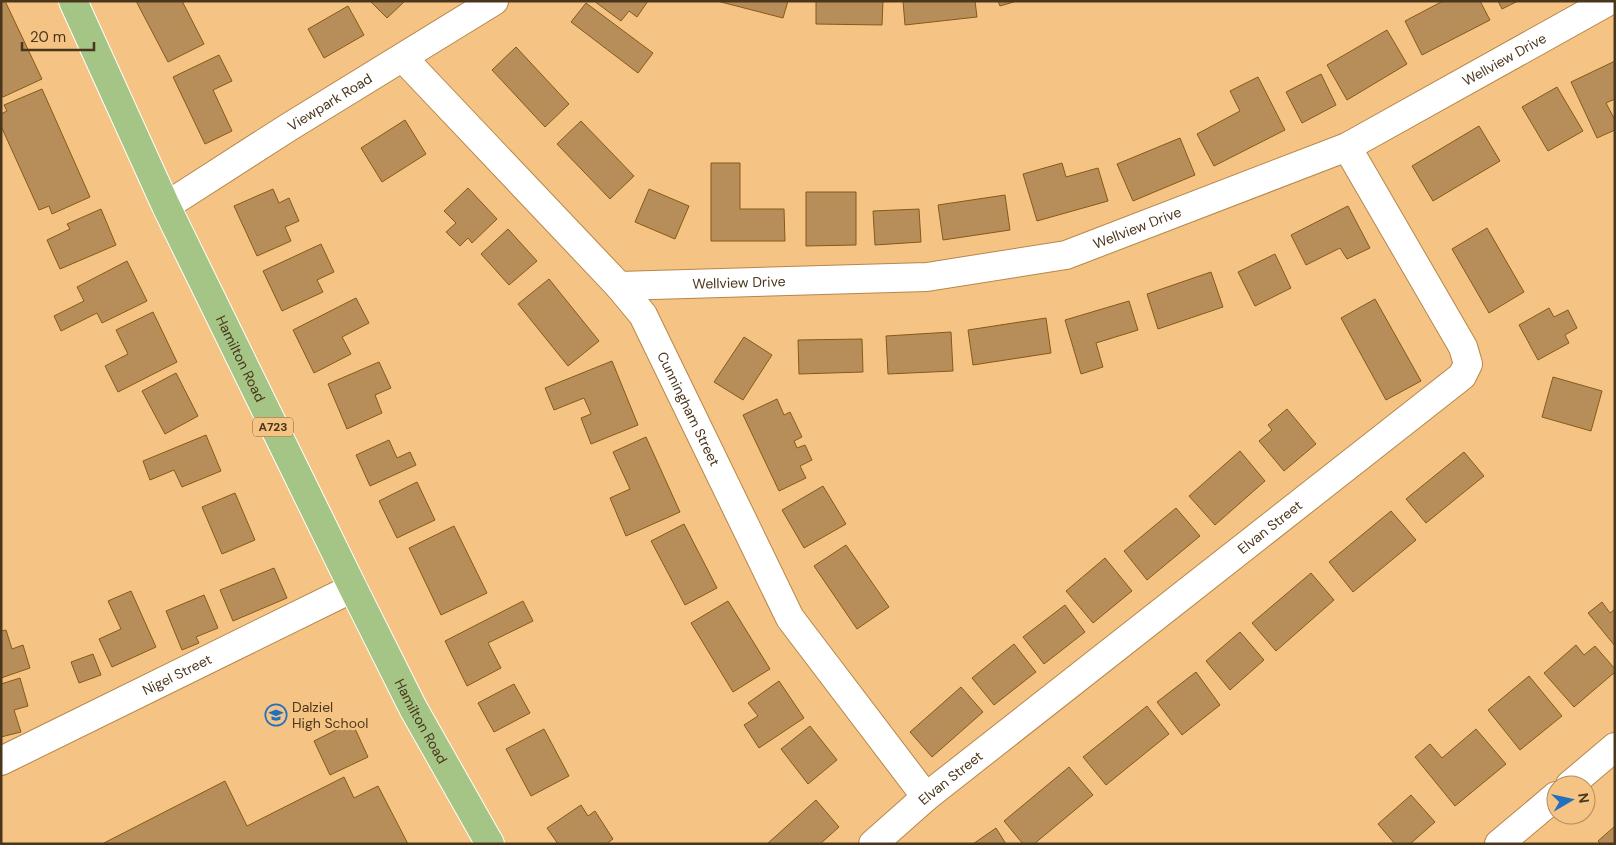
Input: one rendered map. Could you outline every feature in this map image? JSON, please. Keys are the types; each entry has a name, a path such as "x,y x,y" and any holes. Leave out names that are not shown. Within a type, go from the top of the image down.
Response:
{"main road":[{"name":"Hamilton Road","path":"73,1 166,206 353,588 413,708 490,844"}],"street":[{"name":"Wellview Drive","path":"619,286 927,277 1066,255 1346,148 1609,1"},
{"name":"Viewpark Road","path":"166,206 403,58 480,4"},
{"name":"Cunningham Street","path":"403,58 619,286 643,315 790,618 926,797"},
{"name":"Elvan Street","path":"873,844 926,797 1462,376 1468,364 1463,347 1346,148"},
{"name":"Nigel Street","path":"1,761 353,588"},
{"path":"1582,775 1615,747"},
{"path":"1499,844 1546,804"}],"building":[{"path":"1,1 5,1 42,79 3,97 1,94"},
{"path":"136,1 182,1 204,44 168,62"},
{"path":"370,1 405,1 387,18"},
{"path":"594,1 648,1 637,17 629,11 621,21"},
{"path":"717,1 788,1 783,18"},
{"path":"816,1 883,1 882,25 816,24"},
{"path":"903,1 975,1 977,17 905,25"},
{"path":"998,1 1017,1 1000,6"},
{"path":"1443,1 1480,1 1490,20 1422,55 1405,21"},
{"path":"1498,1 1518,1 1502,9"},
{"path":"586,3 653,53 638,73 571,22"},
{"path":"348,6 364,35 324,58 308,29"},
{"path":"1387,30 1407,64 1347,100 1327,65"},
{"path":"516,47 569,104 545,127 492,70"},
{"path":"219,55 232,81 213,90 232,131 205,144 173,77"},
{"path":"1615,61 1615,99 1606,103 1615,120 1615,130 1597,138 1571,82"},
{"path":"1321,74 1336,105 1302,123 1286,92"},
{"path":"1258,77 1285,130 1214,166 1197,134 1240,111 1230,91"},
{"path":"1557,87 1583,131 1548,151 1522,107"},
{"path":"42,89 90,197 52,214 49,206 39,210 1,126 1,114 7,111 4,105"},
{"path":"405,120 426,154 382,182 361,148"},
{"path":"581,121 634,176 610,199 557,144"},
{"path":"1479,126 1500,161 1433,201 1412,166"},
{"path":"1180,138 1195,175 1133,201 1117,164"},
{"path":"711,163 740,163 740,209 784,209 785,241 711,241"},
{"path":"1062,163 1066,177 1098,168 1108,201 1037,221 1023,174"},
{"path":"468,188 497,219 472,243 468,238 460,246 446,232 456,223 444,211"},
{"path":"273,189 279,203 289,198 299,221 285,227 291,241 257,256 234,206"},
{"path":"649,189 689,206 675,239 635,222"},
{"path":"806,192 856,192 856,245 806,246"},
{"path":"1005,195 1010,230 943,240 938,205"},
{"path":"1348,206 1370,248 1347,259 1340,248 1306,265 1291,235"},
{"path":"101,209 116,245 60,269 47,240 70,229 67,224"},
{"path":"919,209 921,242 875,245 873,211"},
{"path":"1487,228 1524,292 1489,313 1452,249"},
{"path":"508,229 537,261 509,285 481,254"},
{"path":"321,244 334,272 317,280 323,292 282,311 263,271"},
{"path":"1275,254 1291,288 1255,306 1238,272"},
{"path":"127,261 147,301 102,323 97,313 61,331 54,316 84,301 77,287"},
{"path":"1211,272 1223,307 1158,329 1147,294"},
{"path":"549,279 599,341 568,366 518,304"},
{"path":"356,298 369,323 342,337 351,354 314,373 293,330"},
{"path":"1375,299 1421,381 1386,400 1341,318"},
{"path":"1129,301 1138,330 1096,343 1103,367 1081,374 1065,320"},
{"path":"1549,308 1554,317 1568,310 1577,328 1565,335 1569,343 1538,360 1519,325"},
{"path":"153,312 177,362 118,392 105,366 128,354 116,330"},
{"path":"1046,318 1051,353 973,365 968,330"},
{"path":"951,332 953,371 888,374 886,336"},
{"path":"744,337 772,355 743,400 714,382"},
{"path":"862,339 863,372 799,374 798,340"},
{"path":"612,361 638,425 591,444 581,418 591,414 584,398 554,410 545,388"},
{"path":"379,362 391,388 375,395 382,413 347,429 328,384"},
{"path":"176,373 198,416 165,434 142,391"},
{"path":"1553,377 1602,391 1591,431 1542,417"},
{"path":"777,399 784,415 790,412 802,437 794,441 797,448 805,445 812,460 800,466 806,478 779,491 743,415"},
{"path":"1287,409 1316,444 1284,471 1259,441 1272,430 1268,425"},
{"path":"206,435 221,471 182,487 174,470 150,480 143,461"},
{"path":"646,437 680,512 626,536 610,498 630,489 613,452"},
{"path":"389,440 397,458 410,452 416,465 370,486 356,455"},
{"path":"1240,451 1265,481 1215,525 1189,496"},
{"path":"1464,452 1484,476 1426,523 1406,499"},
{"path":"417,482 435,520 397,538 379,501"},
{"path":"823,486 846,524 804,548 782,510"},
{"path":"235,493 255,540 222,554 202,507"},
{"path":"1176,508 1200,536 1147,580 1124,551"},
{"path":"1391,511 1416,540 1353,592 1329,562"},
{"path":"684,524 717,588 685,605 651,541"},
{"path":"454,526 487,593 441,615 409,548"},
{"path":"846,545 889,607 857,629 814,566"},
{"path":"1105,558 1132,591 1093,623 1066,591"},
{"path":"274,568 287,598 233,621 220,590"},
{"path":"1311,573 1334,600 1276,651 1252,623"},
{"path":"131,591 156,647 112,667 99,639 121,629 108,601"},
{"path":"204,595 218,628 196,637 199,643 182,650 166,611"},
{"path":"523,601 533,621 488,643 501,668 467,686 445,641"},
{"path":"728,601 770,669 733,692 691,623"},
{"path":"1602,602 1610,613 1615,609 1615,646 1588,613"},
{"path":"1065,605 1085,632 1044,664 1023,637"},
{"path":"6,630 12,649 23,645 30,668 1,678 1,631"},
{"path":"1240,632 1264,660 1230,690 1206,661"},
{"path":"1014,644 1036,672 994,705 972,678"},
{"path":"1576,645 1584,655 1595,646 1615,669 1615,672 1574,707 1544,673"},
{"path":"93,654 101,675 79,683 71,662"},
{"path":"1196,672 1220,705 1182,735 1157,702"},
{"path":"1529,676 1562,716 1520,750 1488,710"},
{"path":"20,678 28,706 14,710 21,732 1,737 1,684"},
{"path":"779,681 804,718 759,748 744,725 758,716 748,703"},
{"path":"514,684 530,713 494,732 478,703"},
{"path":"961,687 983,712 932,757 910,732"},
{"path":"1147,706 1169,734 1106,785 1083,757"},
{"path":"352,722 368,757 330,775 314,741"},
{"path":"810,726 837,760 808,784 781,749"},
{"path":"544,729 569,776 531,796 506,749"},
{"path":"1476,729 1506,764 1455,806 1415,757 1430,744 1442,758"},
{"path":"1069,767 1093,795 1034,844 1023,844 1004,821"},
{"path":"344,777 354,798 378,786 408,844 102,844 225,781 247,826"},
{"path":"1411,795 1435,822 1410,844 1395,844 1378,824"},
{"path":"816,800 839,827 820,844 767,844"},
{"path":"581,805 588,816 595,811 613,839 606,844 558,844 547,828"},
{"path":"1615,826 1615,844 1601,844 1598,841"},
{"path":"996,828 1006,844 973,844"}],"place":[{"name":"Dalziel High School","path":"276,715"}]}
